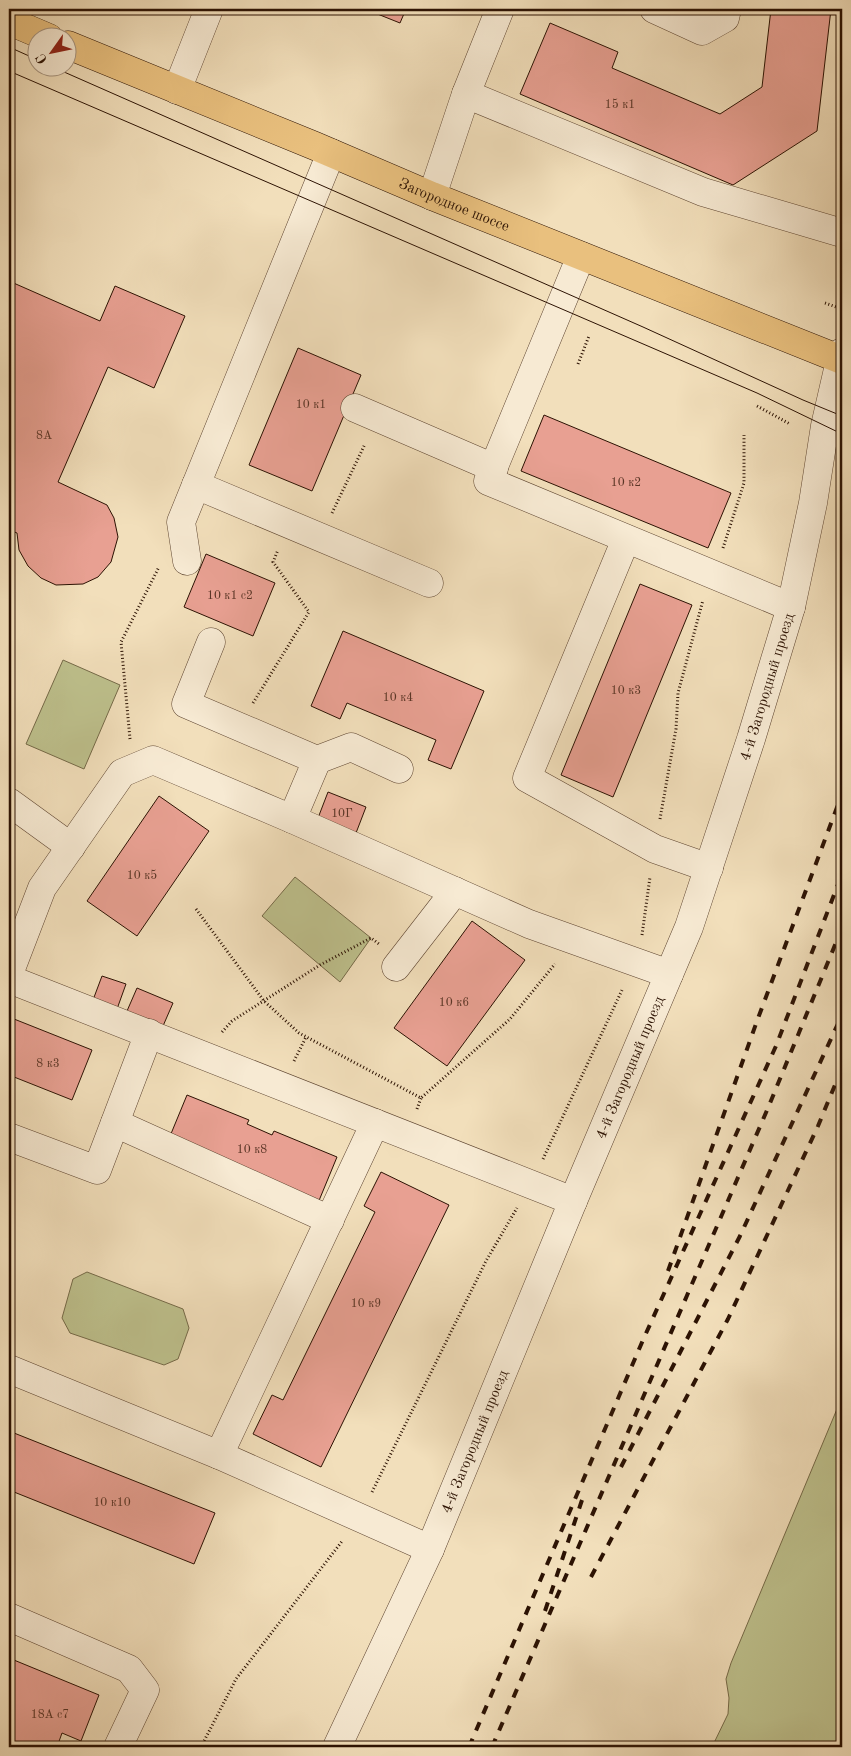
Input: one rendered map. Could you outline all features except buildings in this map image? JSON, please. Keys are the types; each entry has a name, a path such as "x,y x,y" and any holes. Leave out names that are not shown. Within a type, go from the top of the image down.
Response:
{"main road":[{"path":"9,21 28,29"},
{"name":"Загородное шоссе","path":"78,49 432,196 842,357"}],"street":[{"path":"177,90 209,9"},
{"path":"432,196 466,94 500,9"},
{"path":"654,9 702,31 725,18 727,9"},
{"path":"466,94 703,192 842,233"},
{"path":"187,561 182,522 331,153"},
{"path":"582,256 488,481 791,607"},
{"name":"4-й Загородный проезд","path":"337,1747 430,1549 573,1201 689,927 751,739 791,607 825,426 842,357"},
{"path":"366,413 494,468"},
{"path":"196,485 429,583"},
{"path":"626,539 527,778 654,848 708,868"},
{"path":"211,642 186,704 317,760 351,747 399,768"},
{"path":"9,974 42,888 122,773 153,760 529,924 669,974"},
{"path":"292,819 317,760"},
{"path":"9,802 71,846"},
{"path":"396,967 455,891"},
{"path":"9,979 573,1201"},
{"path":"9,1137 97,1170 149,1033"},
{"path":"115,1123 330,1220"},
{"path":"219,1455 376,1123"},
{"path":"9,1369 219,1455 430,1549"},
{"path":"9,1617 129,1669 145,1690 118,1747"}],"path":[{"path":"825,303 842,309"},
{"path":"578,364 589,336"},
{"path":"758,406 790,424"},
{"path":"320,538 366,413"},
{"path":"238,726 309,612 273,562 288,524"},
{"path":"133,768 121,642 160,565"},
{"path":"196,909 264,1001 299,1033 420,1098 510,1019 575,941"},
{"path":"232,1021 320,965 371,938"},
{"path":"294,1062 306,1037"},
{"path":"201,1747 236,1679 360,1518 486,1261 531,1184"}],"green space":[{"path":"63,660 120,685 84,769 26,744"},
{"path":"295,877 371,938 340,982 262,916"},
{"path":"87,1272 183,1309 189,1328 178,1359 164,1365 70,1333 62,1318 73,1279"},
{"path":"842,1397 842,1735 835,1747 712,1747 728,1714 729,1698 726,1679 731,1663"}],"tram line":[{"path":"9,47 28,56"},
{"path":"9,71 757,393 842,434"},
{"path":"78,78 842,416"}],"railway":[{"path":"668,1271 757,1021 842,794"},
{"path":"469,1747 643,1340 776,1046 842,874"},
{"path":"492,1747 768,1108 842,928"},
{"path":"621,1467 740,1236 842,1015"},
{"path":"591,1577 728,1319 818,1126 842,1068"},
{"path":"545,1611 583,1497"}]}
